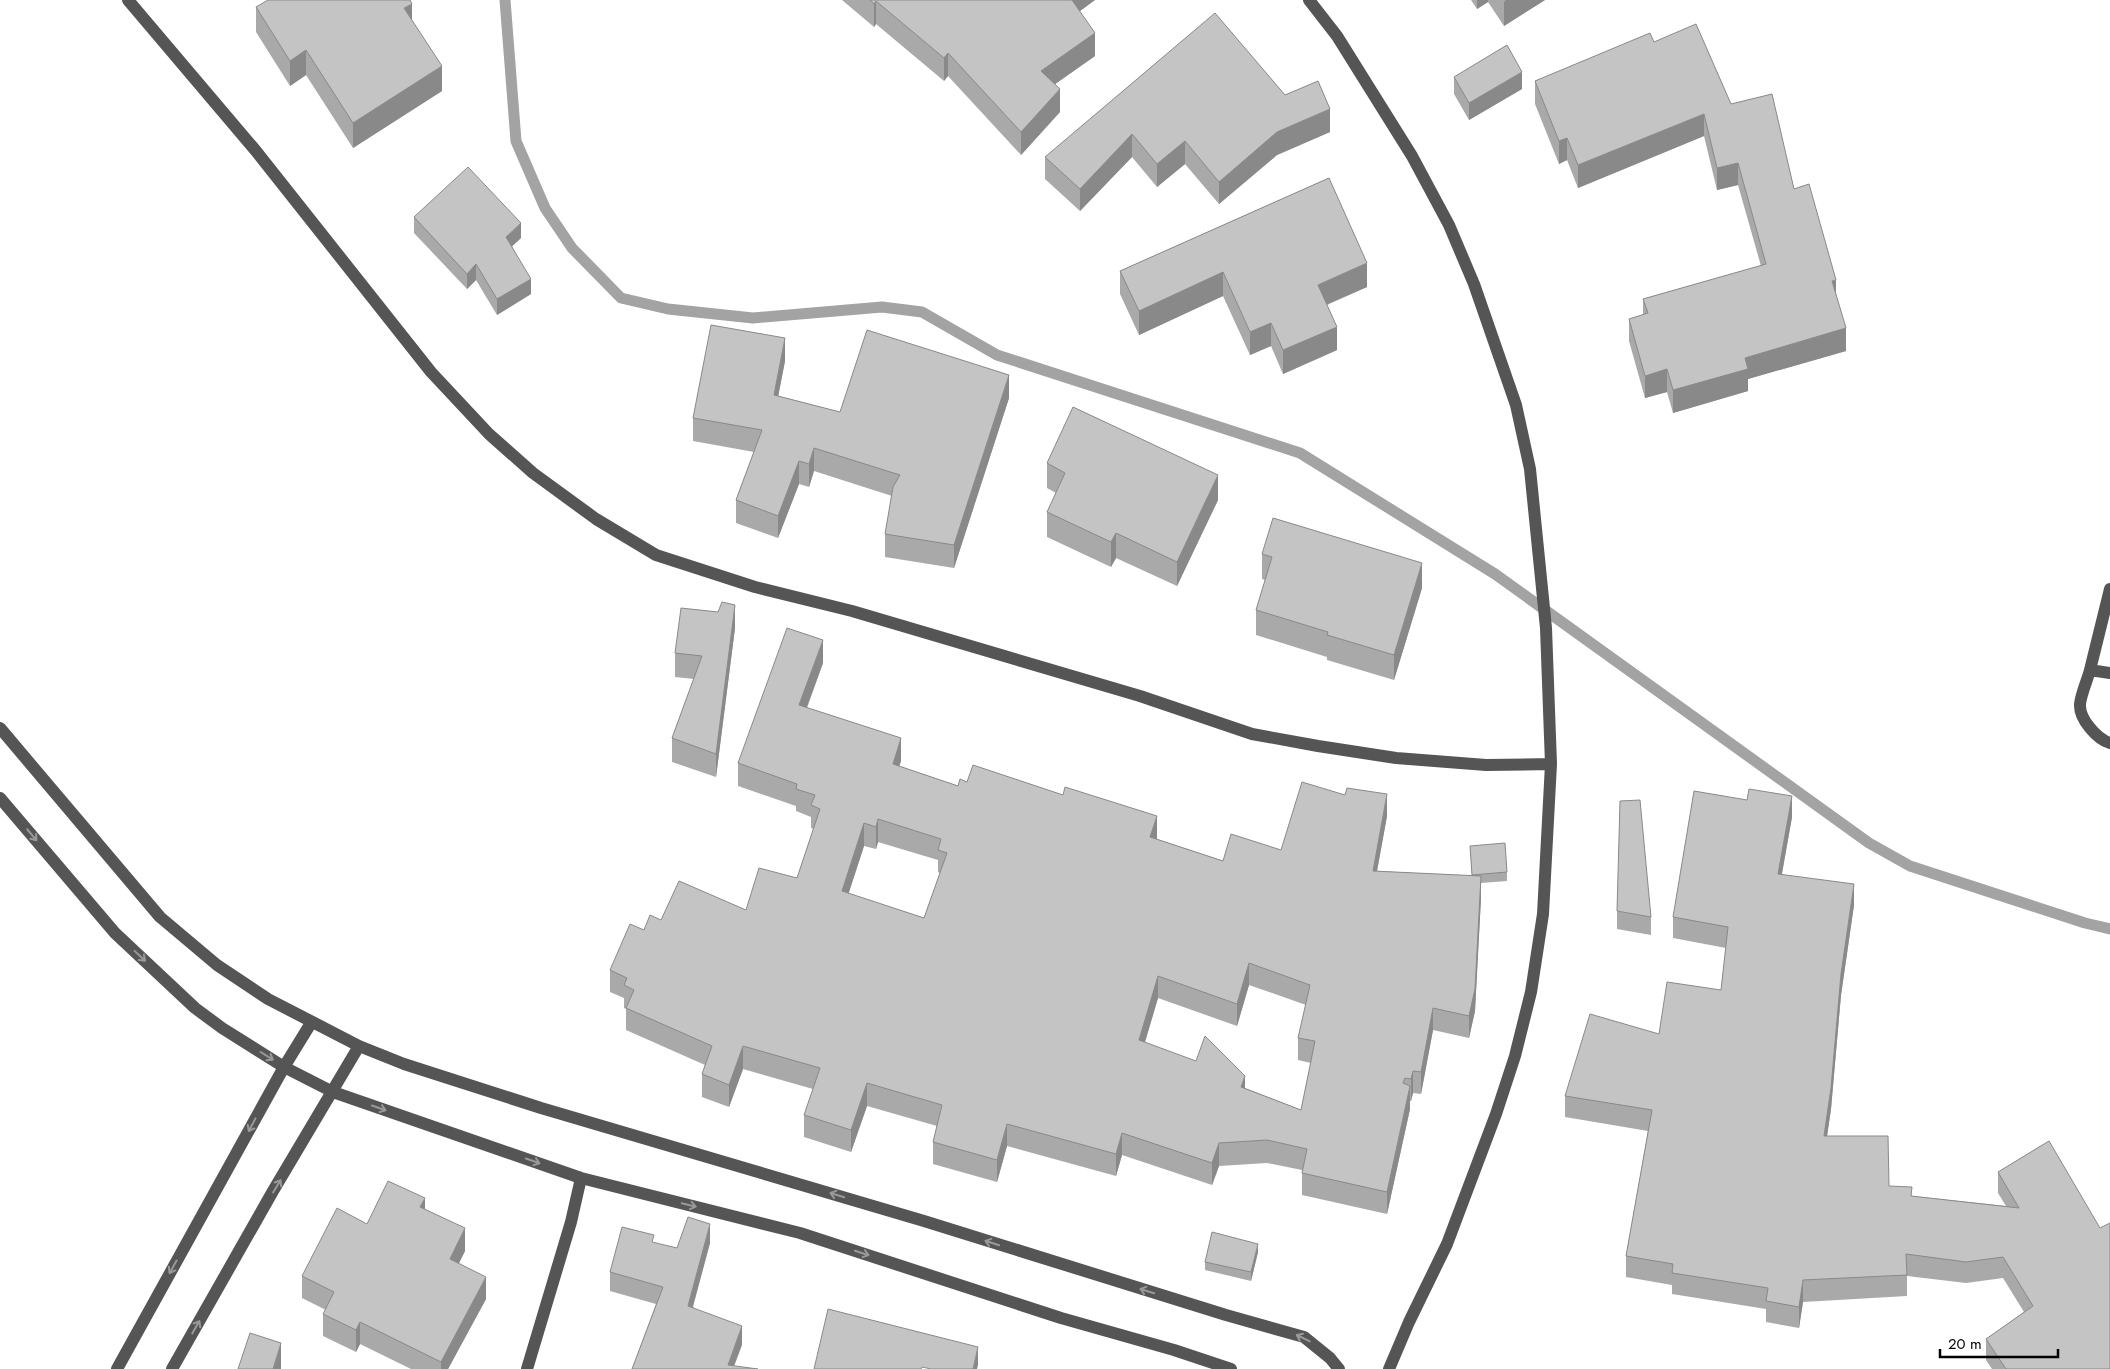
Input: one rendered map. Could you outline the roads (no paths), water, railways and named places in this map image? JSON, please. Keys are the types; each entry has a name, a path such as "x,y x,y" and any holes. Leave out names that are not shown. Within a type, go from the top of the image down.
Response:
{"lane":[{"path":"128,0 256,150 431,372 489,434 532,473 580,508 656,555 755,587 852,611 1140,696 1252,734 1396,758 1486,765 1551,764"},
{"path":"1309,0 1337,36 1378,98 1412,156 1449,225 1474,284 1516,405 1530,469 1546,638 1551,764 1543,914 1531,992 1515,1056 1496,1114 1447,1244 1409,1322 1389,1369"},
{"path":"2110,589 2080,706 2087,725 2102,740 2110,743"},
{"path":"2090,670 2110,672"},
{"path":"0,728 160,918 217,965 268,999 359,1046 404,1064 550,1110 924,1221 1226,1315 1304,1337 1330,1358 1339,1369"},
{"path":"0,798 115,934 195,1008 222,1028 284,1067 333,1092 580,1178 800,1233 1061,1318 1174,1350 1231,1369"},
{"path":"117,1369 284,1067 312,1022"},
{"path":"172,1369 273,1191 359,1046"},
{"path":"527,1369 571,1222 580,1178"}],"waterway":[{"path":"505,0 516,141 545,208 572,248 621,298 668,309 753,318 882,307 922,312 997,355 1300,453 1495,574 1869,843 1910,866 2085,923 2110,929"}]}
